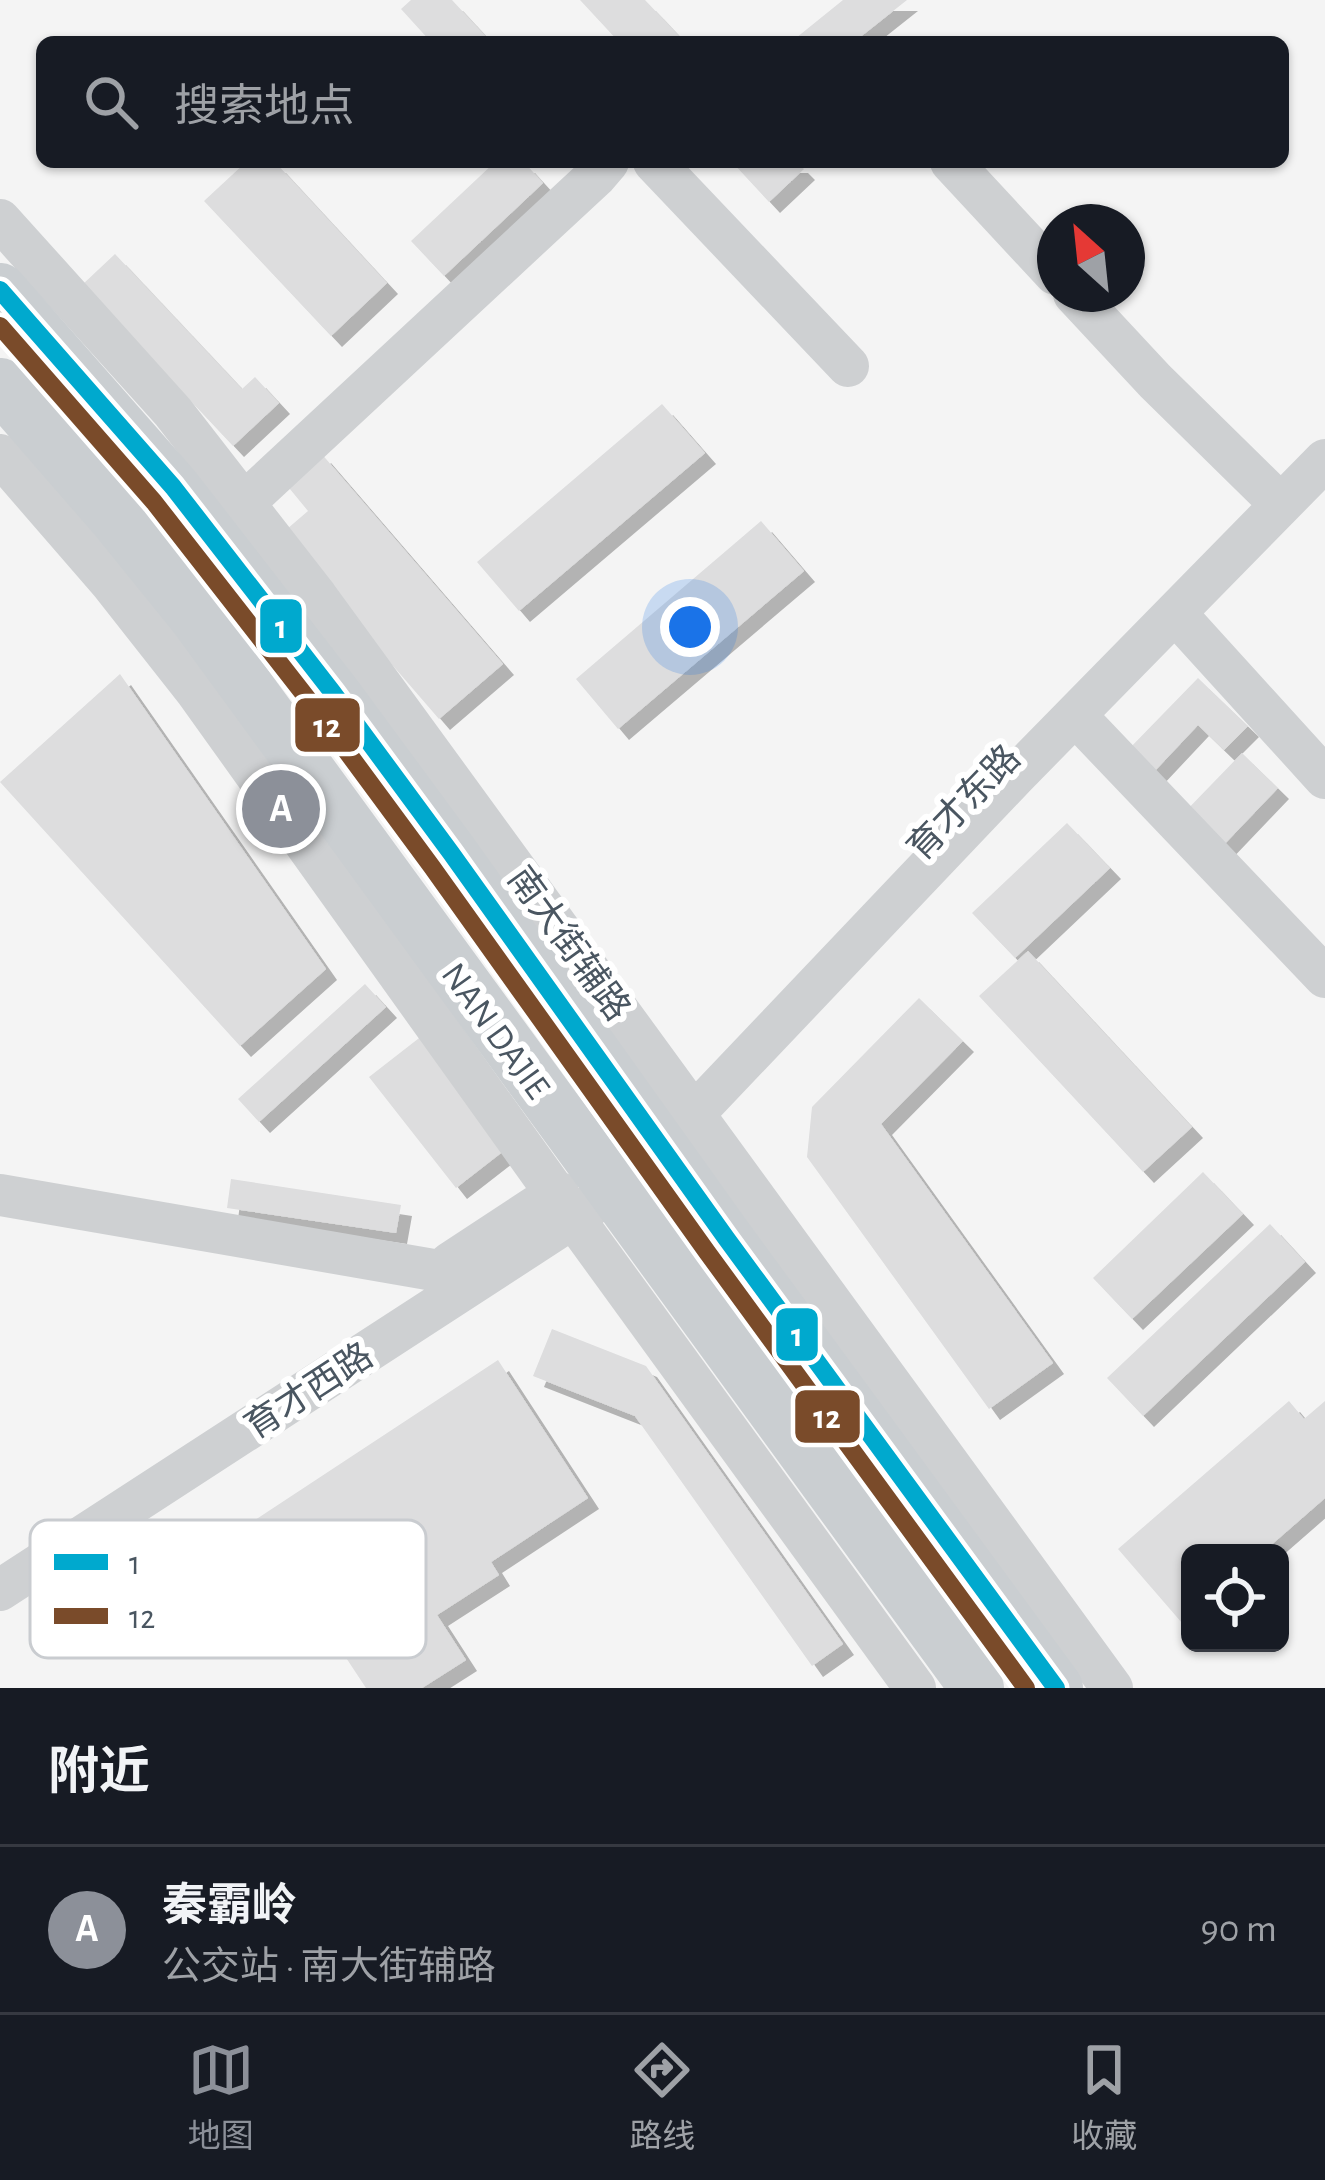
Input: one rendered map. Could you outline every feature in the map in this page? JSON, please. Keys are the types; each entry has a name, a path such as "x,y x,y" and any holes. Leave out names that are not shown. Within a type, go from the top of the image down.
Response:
{"main road":[{"name":"NAN DAJIE","path":"0,290 173,487 438,835 671,1121 1056,1688"},
{"name":"NAN DAJIE","path":"0,385 196,617 585,1192 977,1688"}],"street":[{"path":"244,502 603,168"},
{"path":"660,168 848,366"},
{"path":"957,168 1037,255"},
{"name":"南大街辅路","path":"0,220 173,412 380,681 671,1121 1112,1688"},
{"path":"1091,312 1266,490"},
{"name":"育才东路","path":"671,1121 1325,432"},
{"path":"0,455 111,583 585,1192 915,1688"},
{"name":"育才东路","path":"585,1192 671,1121 1325,460"},
{"path":"1175,613 1325,778"},
{"path":"1075,716 1325,977"},
{"name":"育才西路","path":"55,1520 438,1271 585,1192"},
{"name":"育才西路","path":"108,1520 481,1278 585,1192"},
{"path":"0,1196 481,1278"},
{"name":"育才西路","path":"0,1556 30,1536"},
{"name":"育才西路","path":"0,1590 30,1571"}],"building":[{"path":"411,0 452,0 485,36 426,36 401,9"},
{"path":"580,0 645,0 679,36 613,36"},
{"path":"843,0 907,0 862,36 798,36"},
{"path":"240,168 281,168 387,283 331,336 204,201"},
{"path":"489,168 529,168 543,183 444,276 411,241"},
{"path":"738,168 804,169 769,202"},
{"path":"115,254 242,389 255,377 279,403 233,446 82,285"},
{"path":"662,404 705,453 519,611 477,562"},
{"path":"320,452 503,664 439,719 280,535 308,511 285,483"},
{"path":"761,521 804,571 618,729 576,679"},
{"path":"120,674 326,969 240,1046 0,782"},
{"path":"1198,678 1248,726 1224,750 1198,725 1151,775 1126,752"},
{"path":"1242,753 1278,788 1216,853 1179,818"},
{"path":"1067,823 1110,868 1015,958 972,913"},
{"path":"1028,951 1192,1127 1143,1172 979,996"},
{"path":"365,984 386,1007 259,1122 238,1099"},
{"path":"919,998 963,1041 881,1124 1053,1363 989,1409 807,1157 812,1107"},
{"path":"423,1035 510,1146 456,1188 369,1077"},
{"path":"1203,1172 1243,1214 1132,1319 1093,1278"},
{"path":"231,1179 401,1205 396,1233 227,1208"},
{"path":"1270,1224 1305,1262 1143,1416 1107,1378"},
{"path":"552,1329 646,1366 843,1644 812,1666 635,1416 533,1376"},
{"path":"498,1360 588,1498 491,1562 499,1575 437,1615 466,1660 422,1688 366,1688 346,1658 426,1658 426,1520 255,1520"},
{"path":"1289,1401 1304,1419 1325,1401 1325,1498 1272,1544 1181,1544 1181,1622 1118,1549"}],"transit line":[{"name":"1","path":"0,290 173,487 333,693 1056,1688"},
{"name":"12","path":"0,326 154,502 314,707 1026,1688"}],"place":[{"name":"秦霸岭","path":"281,809"}]}
